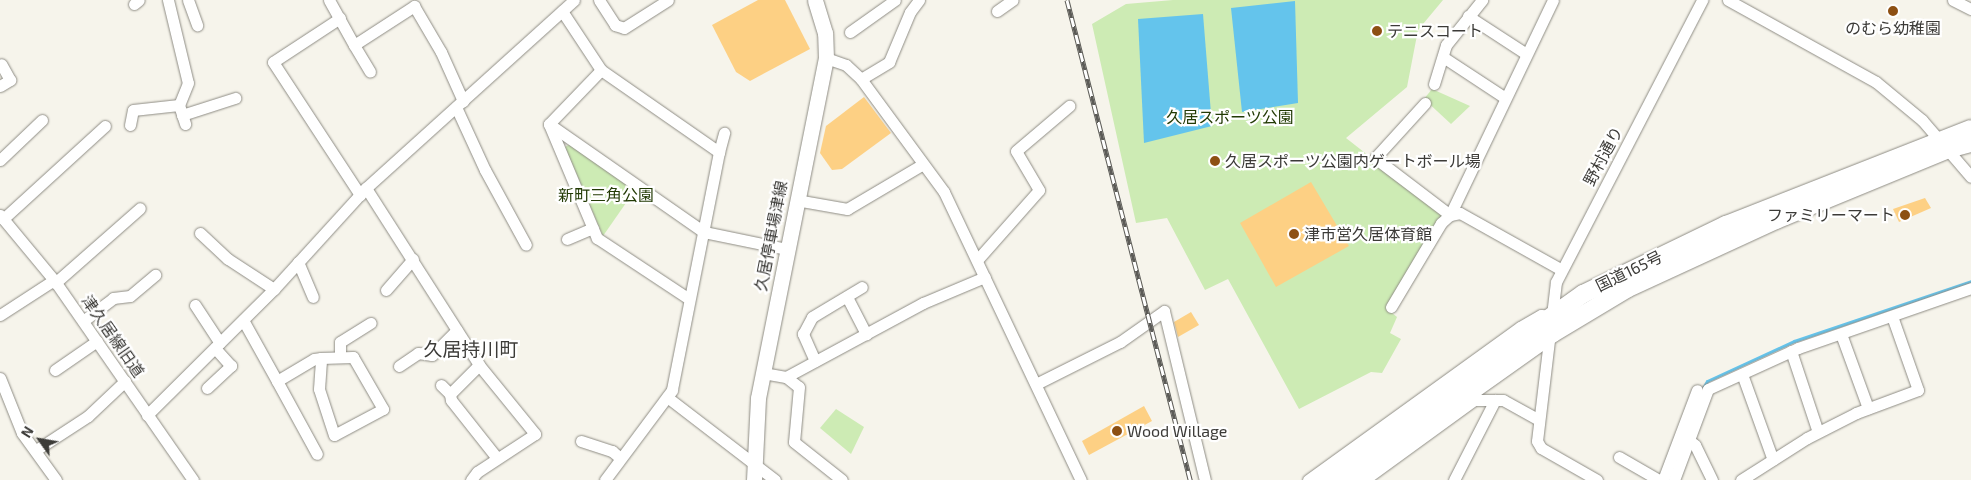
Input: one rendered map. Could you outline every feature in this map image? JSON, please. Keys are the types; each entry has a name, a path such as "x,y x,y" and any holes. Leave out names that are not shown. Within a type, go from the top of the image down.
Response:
{"highway":[{"name":"国道165号","path":"1323,480 1435,408 1553,325 1696,254 1944,144 1971,129"},
{"name":"国道165号","path":"1944,144 1971,144"},
{"name":"国道165号","path":"1346,480 1435,408"}],"main road":[{"name":"久居停車場津線","path":"754,480 762,373 826,58 825,33 815,0"}],"street":[{"path":"168,0 188,83 182,115"},
{"path":"188,0 197,24"},
{"path":"329,0 370,72"},
{"path":"148,414 274,289 363,192 574,0"},
{"path":"599,0 615,25 624,28 668,0"},
{"path":"850,32 896,0 910,12"},
{"path":"861,79 889,62 910,12 919,0"},
{"path":"997,11 1013,0"},
{"path":"1434,84 1446,45 1482,0"},
{"path":"1391,308 1441,223 1450,215 1504,96 1554,0"},
{"name":"野村通り","path":"1581,476 1538,444 1537,419 1553,325 1560,269 1702,0"},
{"path":"1728,0 1876,82 1944,144 1971,177"},
{"path":"1953,0 1971,8"},
{"path":"354,45 412,3 441,52 460,104 526,245"},
{"path":"562,11 602,70 719,152"},
{"path":"1468,16 1525,54"},
{"path":"340,18 273,62 363,192 413,259 478,365 535,434 497,458 471,480"},
{"path":"1443,57 1504,96"},
{"path":"826,58 846,65 861,79 944,192 978,259 1081,480"},
{"path":"0,86 10,80 1,64"},
{"path":"549,124 602,70"},
{"path":"130,124 133,110 182,115 235,98"},
{"path":"1425,104 1375,158 1450,215 1460,213 1560,269"},
{"path":"978,259 1039,190 1016,151 1069,106"},
{"path":"0,160 42,120"},
{"path":"549,124 593,228 602,241 689,299"},
{"path":"549,124 704,232 787,249"},
{"path":"1,217 105,126"},
{"path":"605,480 672,390 724,133"},
{"path":"796,200 848,209 923,164"},
{"path":"0,315 55,282 140,208"},
{"name":"津久居線旧道","path":"1,217 55,282 193,480"},
{"path":"567,238 593,228"},
{"path":"200,234 228,259 274,289"},
{"path":"386,290 413,259"},
{"path":"298,262 313,298"},
{"path":"83,322 112,298 130,296 155,275"},
{"path":"786,377 866,334 985,276"},
{"path":"815,361 803,334 807,326 820,311 862,287"},
{"path":"1674,480 1708,389 1791,351 1971,288"},
{"path":"847,296 866,334"},
{"path":"195,305 231,366 206,388"},
{"path":"1036,384 1120,342 1164,311 1206,480"},
{"path":"1308,480 1526,323 1540,315 1553,325"},
{"path":"1741,480 1818,432 1868,408 1918,390 1892,316"},
{"path":"243,320 317,454"},
{"path":"340,357 340,342 371,323"},
{"path":"399,366 418,353 432,355 456,330"},
{"path":"1841,334 1868,408"},
{"path":"55,370 97,341"},
{"path":"1791,351 1818,432"},
{"path":"277,381 321,358 353,357 383,409 334,436 319,389 321,358"},
{"path":"450,394 478,365"},
{"path":"762,373 786,377 799,387 794,442 842,480"},
{"path":"1742,374 1773,460"},
{"path":"0,378 18,427 56,480"},
{"path":"36,450 88,416 125,381"},
{"path":"441,384 450,394 451,400 497,458"},
{"path":"1663,480 1697,390"},
{"path":"667,397 775,480"},
{"path":"1364,480 1474,400 1503,400 1537,419"},
{"path":"1454,480 1495,400"},
{"path":"1689,440 1696,445 1712,480"},
{"path":"581,441 612,451 620,458"},
{"path":"1619,457 1659,480"},
{"path":"1581,476 1597,480"}],"green space":[{"name":"久居スポーツ公園","path":"1173,0 1443,0 1418,30 1407,87 1346,138 1443,214 1387,309 1397,317 1390,333 1401,339 1382,373 1371,372 1299,409 1228,279 1205,290 1167,218 1136,223 1092,24 1126,4"},
{"path":"1432,89 1470,106 1451,124 1424,99"},
{"name":"新町三角公園","path":"570,144 635,190 603,236 565,147"},
{"path":"836,409 864,427 851,454 820,428"}],"water":[{"path":"1295,1 1298,103 1242,112 1231,8"},
{"path":"1203,14 1212,126 1144,143 1138,19"}],"building":[{"path":"758,0 785,0 810,49 750,81 736,72 712,25"},
{"path":"864,97 891,133 842,169 832,170 820,153 826,126"},
{"name":"津市営久居体育館","path":"1311,182 1349,246 1276,287 1240,223"},
{"name":"ファミリーマート","path":"1925,198 1931,208 1899,222 1893,209"},
{"path":"1191,312 1199,325 1178,337 1174,322"},
{"name":"Wood Willage","path":"1144,406 1152,421 1089,455 1082,441"}],"waterway":[{"path":"1703,388 1707,381 1794,341 1971,281"}],"railway":[{"path":"1067,0 1190,480"}],"place":[{"name":"のむら幼稚園","path":"1893,11"},
{"name":"テニスコート","path":"1377,31"},
{"name":"久居スポーツ公園内ゲートボール場","path":"1215,161"},
{"name":"ファミリーマート","path":"1905,215"},
{"name":"津市営久居体育館","path":"1294,234"},
{"name":"Wood Willage","path":"1117,431"}],"district":[{"name":"久居持川町","path":"471,349"}]}
